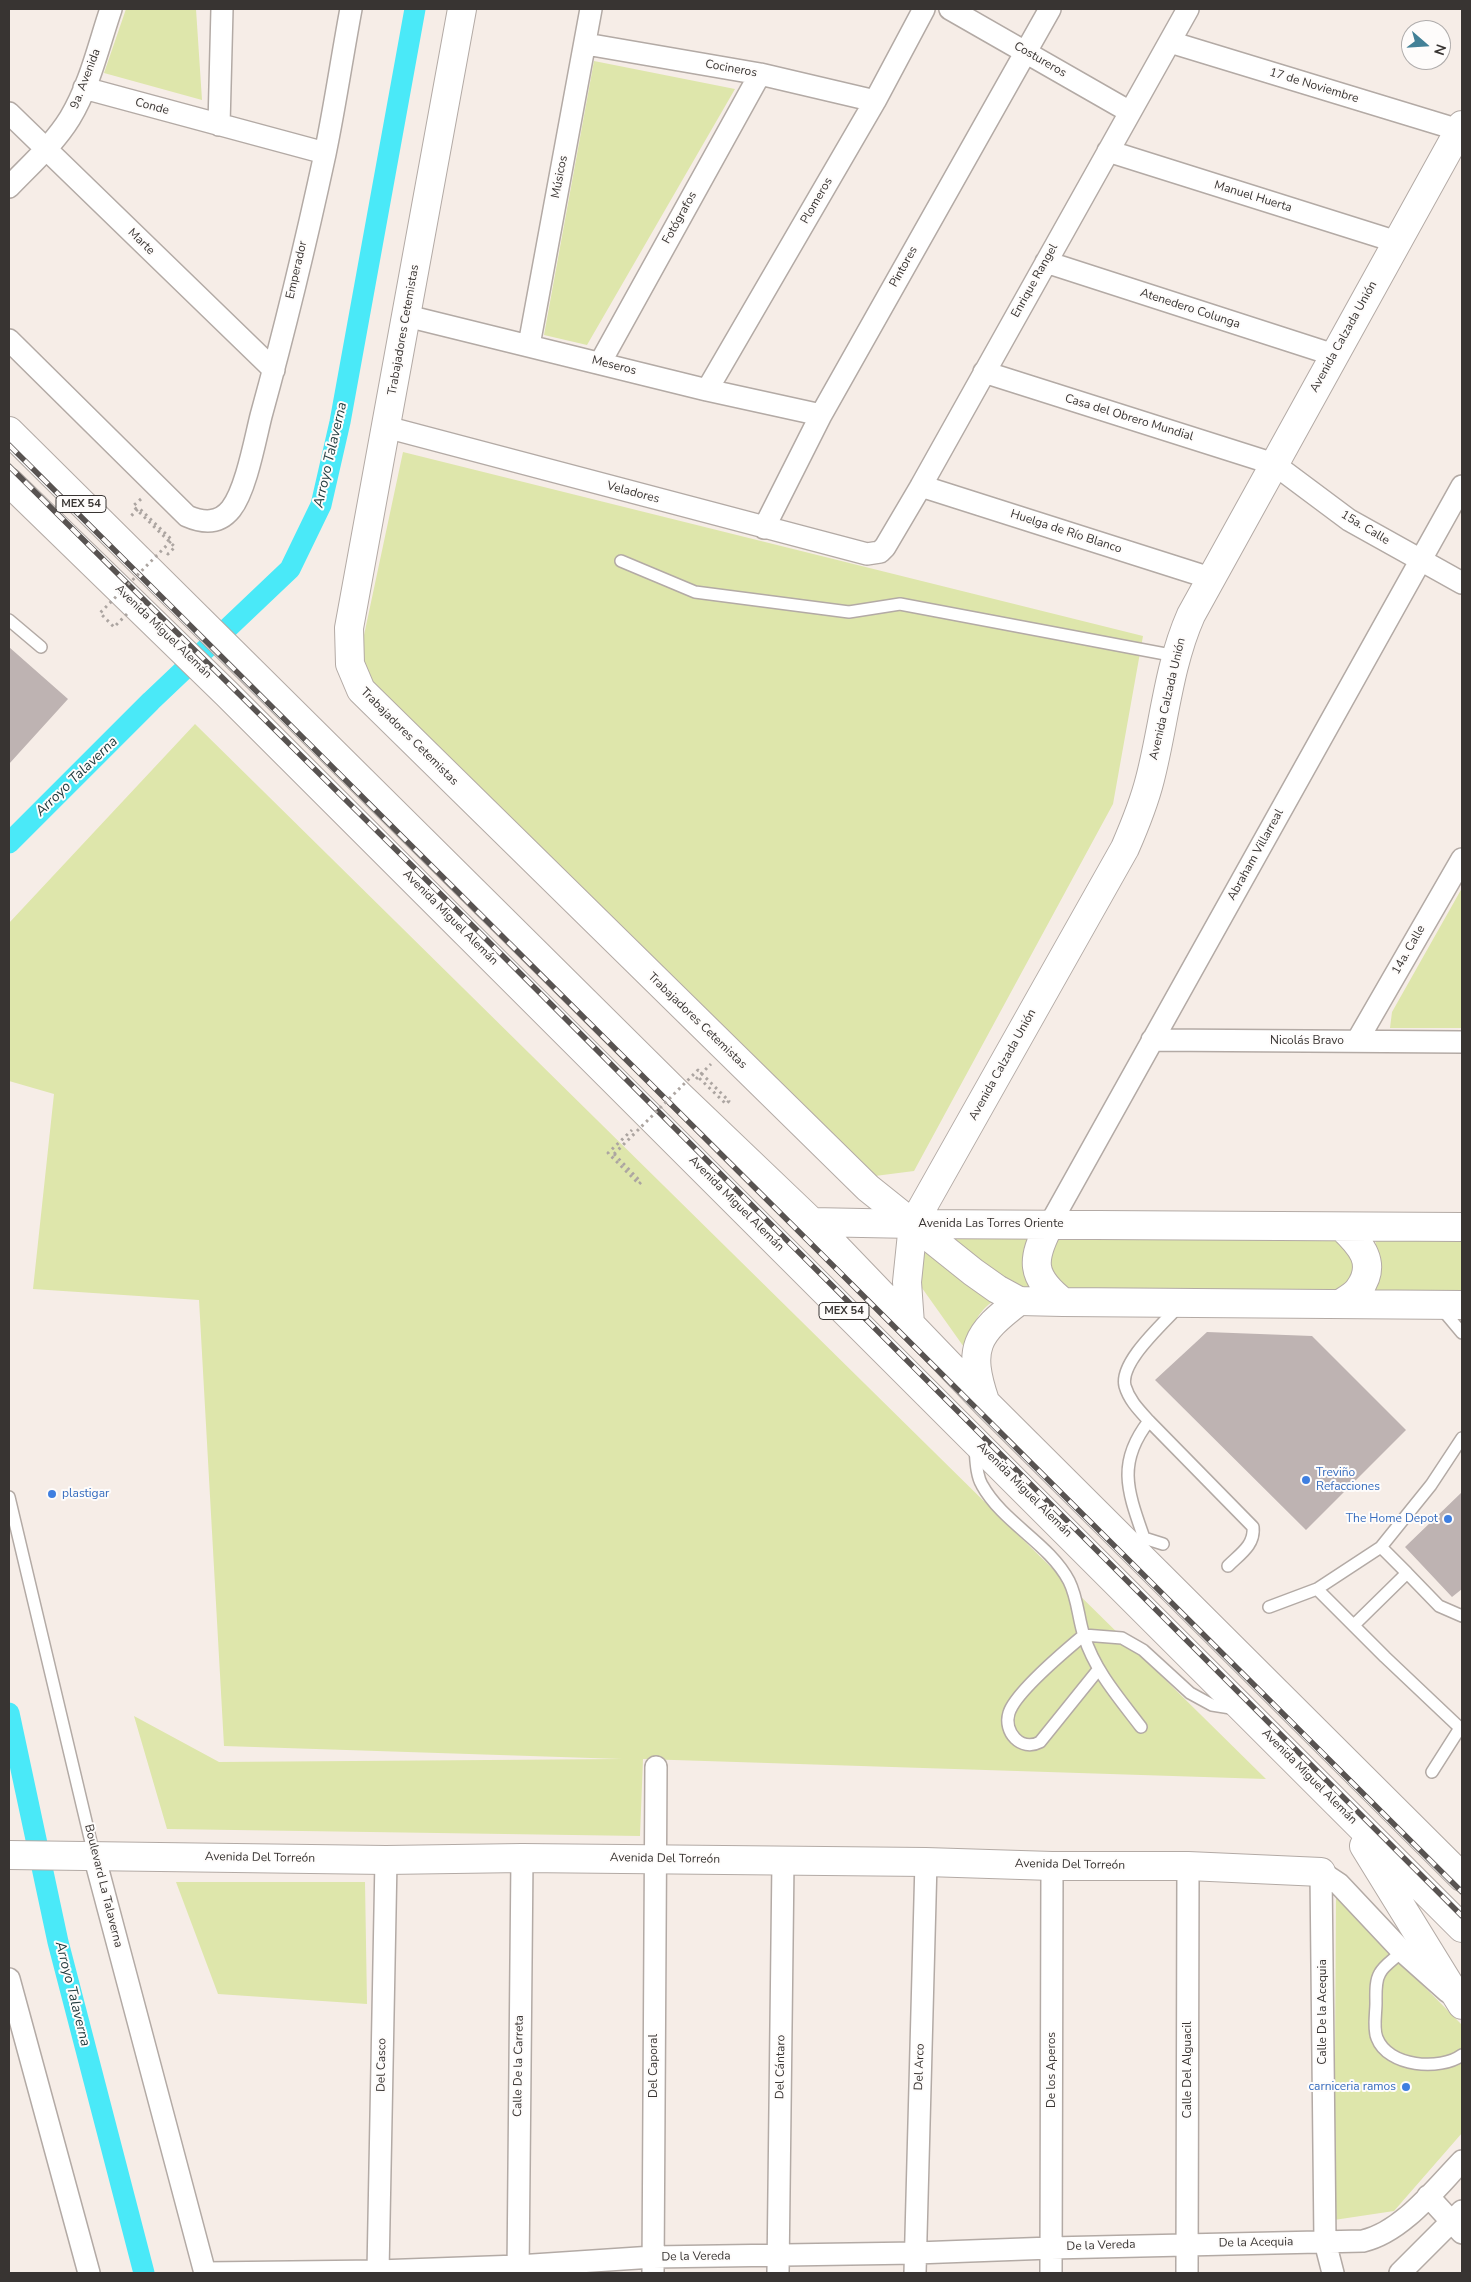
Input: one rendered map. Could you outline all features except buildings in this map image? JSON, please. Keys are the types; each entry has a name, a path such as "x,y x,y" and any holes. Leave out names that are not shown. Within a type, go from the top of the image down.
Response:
{"main road":[{"name":"Trabajadores Cetemistas","path":"462,9 349,628 350,664 361,690 868,1188 913,1224"},
{"name":"Avenida Calzada Unión","path":"913,1224 1125,848 1141,810 1150,778 1182,635 1210,578 1461,127"},
{"name":"MEX 54","path":"9,431 248,670 680,1096 812,1222 987,1404 1138,1543 1462,1877"},
{"name":"Avenida Miguel Alemán","path":"9,482 129,607 227,694 1462,1928"},
{"path":"812,1222 913,1224 907,1282 910,1324"},
{"name":"Avenida Las Torres Oriente","path":"913,1224 1462,1227"},
{"name":"Avenida Las Torres Oriente","path":"913,1224 973,1272 997,1289 1019,1300 1180,1304 1450,1305"},
{"path":"1050,1224 1040,1244 1037,1261 1038,1276 1046,1288 1063,1302"},
{"path":"1340,1304 1359,1290 1365,1276 1366,1259 1362,1245 1342,1226"},
{"path":"987,1404 978,1379 976,1362 978,1344 992,1321 1019,1300"},
{"path":"1341,1808 1462,2005"},
{"name":"Avenida Del Torreón","path":"9,1854 386,1860 522,1858 784,1860 1052,1866 1188,1866 1322,1872"}],"street":[{"name":"9a. Avenida","path":"9,187 45,150 70,118 84,88 111,9"},
{"path":"219,125 222,9"},
{"name":"Emperador","path":"155,484 187,516 198,521 208,522 216,520 232,509 238,496 274,370 325,153 351,9"},
{"name":"Músicos","path":"529,345 592,9"},
{"name":"Plomeros","path":"707,390 876,101 924,9"},
{"name":"Costureros","path":"950,9 1130,112"},
{"name":"Pintores","path":"764,528 821,415 1050,9"},
{"name":"Enrique Rangel","path":"880,552 889,542 921,486 1188,9"},
{"name":"17 de Noviembre","path":"1170,42 1461,127"},
{"name":"Cocineros","path":"586,44 760,74 876,101"},
{"name":"Fotógrafos","path":"600,363 760,74"},
{"name":"Conde","path":"84,88 325,153"},
{"name":"Marte","path":"9,113 274,370"},
{"name":"Manuel Huerta","path":"1108,151 1397,242"},
{"name":"Atenedero Colunga","path":"1046,262 1334,355"},
{"name":"Meseros","path":"407,316 707,390 821,415"},
{"path":"9,340 155,484"},
{"name":"Casa del Obrero Mundial","path":"984,372 1274,464"},
{"name":"Veladores","path":"386,427 764,528 867,554 880,552"},
{"name":"15a. Calle","path":"1274,464 1349,520 1462,583"},
{"name":"Huelga de Río Blanco","path":"921,486 1210,578"},
{"name":"Abraham Villarreal","path":"1050,1224 1462,486"},
{"name":"14a. Calle","path":"1357,1041 1462,859"},
{"name":"Nicolás Bravo","path":"1152,1040 1462,1042"},
{"name":"Del Caporal","path":"653,2265 656,1768"},
{"name":"Boulevard La Talaverna","path":"81,1855 205,2273"},
{"name":"Calle De la Carreta","path":"518,2270 522,1858"},
{"name":"Del Casco","path":"378,2271 386,1860"},
{"name":"Del Cántaro","path":"778,2265 784,1860"},
{"name":"Del Arco","path":"915,2263 926,1862"},
{"name":"De los Aperos","path":"1051,2273 1052,1866"},
{"name":"Calle Del Alguacil","path":"1187,2273 1188,1866"},
{"path":"1322,1872 1339,1884 1402,1951 1462,2005"},
{"name":"Calle De la Acequia","path":"1322,1872 1324,2242 1333,2273"},
{"path":"9,1980 89,2273"},
{"name":"De la Acequia","path":"1188,2244 1324,2242 1363,2240 1378,2237 1398,2224 1462,2162"},
{"path":"1400,2273 1458,2222 1428,2196"},
{"name":"De la Vereda","path":"205,2273 518,2270 653,2265 915,2263 1051,2248 1188,2244"}],"lane":[{"path":"621,560 695,592 849,612 900,604 1176,656"},
{"path":"9,620 41,647"},
{"path":"1180,1304 1132,1359 1126,1370 1124,1385 1132,1402 1149,1421 1253,1527 1253,1538 1250,1544 1228,1566"},
{"path":"1450,1305 1462,1333"},
{"path":"1149,1421 1131,1448 1128,1463 1128,1486 1138,1543 1163,1544"},
{"path":"1269,1607 1318,1589 1381,1547 1431,1485 1462,1438"},
{"path":"973,1440 981,1484 999,1509 1058,1566 1069,1581 1077,1603 1084,1635 1098,1670 1141,1726"},
{"name":"Boulevard La Talaverna","path":"9,1497 81,1855"},
{"path":"1381,1547 1439,1606 1462,1616"},
{"path":"1354,1625 1407,1574"},
{"path":"1318,1589 1462,1728 1432,1772"},
{"path":"1098,1670 1040,1742 1027,1745 1020,1743 1012,1736 1008,1718 1013,1705 1057,1658 1084,1635 1122,1638 1143,1650 1190,1693 1212,1706 1243,1710"},
{"path":"1402,1951 1380,1973 1376,1988 1376,2036 1382,2046 1393,2056 1410,2062 1426,2064 1460,2061"}],"path":[{"path":"155,484 133,506 174,547 168,554 162,548"},
{"path":"129,607 114,627 100,613 172,540 139,508 130,517 137,523"},
{"path":"647,1115 608,1153 639,1184 641,1182 614,1154 698,1070 729,1100 726,1104 698,1077"}],"green space":[{"path":"126,9 196,9 202,100 104,73"},
{"path":"594,61 735,89 587,345 544,335"},
{"path":"403,452 1143,636 1113,804 914,1171 875,1176 357,668"},
{"path":"195,724 1266,1779 643,1759 640,1836 167,1829 134,1716 219,1762 622,1759 224,1746 199,1300 33,1289 54,1094 9,1081 9,923"},
{"path":"1462,888 1462,1028 1390,1028 1392,1012"},
{"path":"955,1231 1032,1236 1035,1293 1017,1292 952,1238"},
{"path":"1060,1235 1341,1236 1358,1265 1340,1294 1059,1293 1046,1257"},
{"path":"1375,1237 1462,1238 1462,1295 1374,1294 1378,1263"},
{"path":"921,1238 992,1302 978,1317 966,1350 922,1288"},
{"path":"176,1882 365,1882 367,2004 218,1994"},
{"path":"1336,1897 1462,2025 1462,2133 1394,2211 1334,2220"}],"waterway":[{"name":"Arroyo Talaverna","path":"9,843 151,701 290,569 321,505 340,422 415,9"},
{"name":"Arroyo Talaverna","path":"9,1713 58,1942 144,2273"}],"railway":[{"path":"9,445 1462,1892"},
{"path":"9,466 483,936 1462,1916"}],"place":[{"name":"Treviño Refacciones","path":"1306,1480"},
{"name":"plastigar","path":"52,1494"},
{"name":"The Home Depot","path":"1448,1519"},
{"name":"carniceria ramos","path":"1406,2087"}]}
